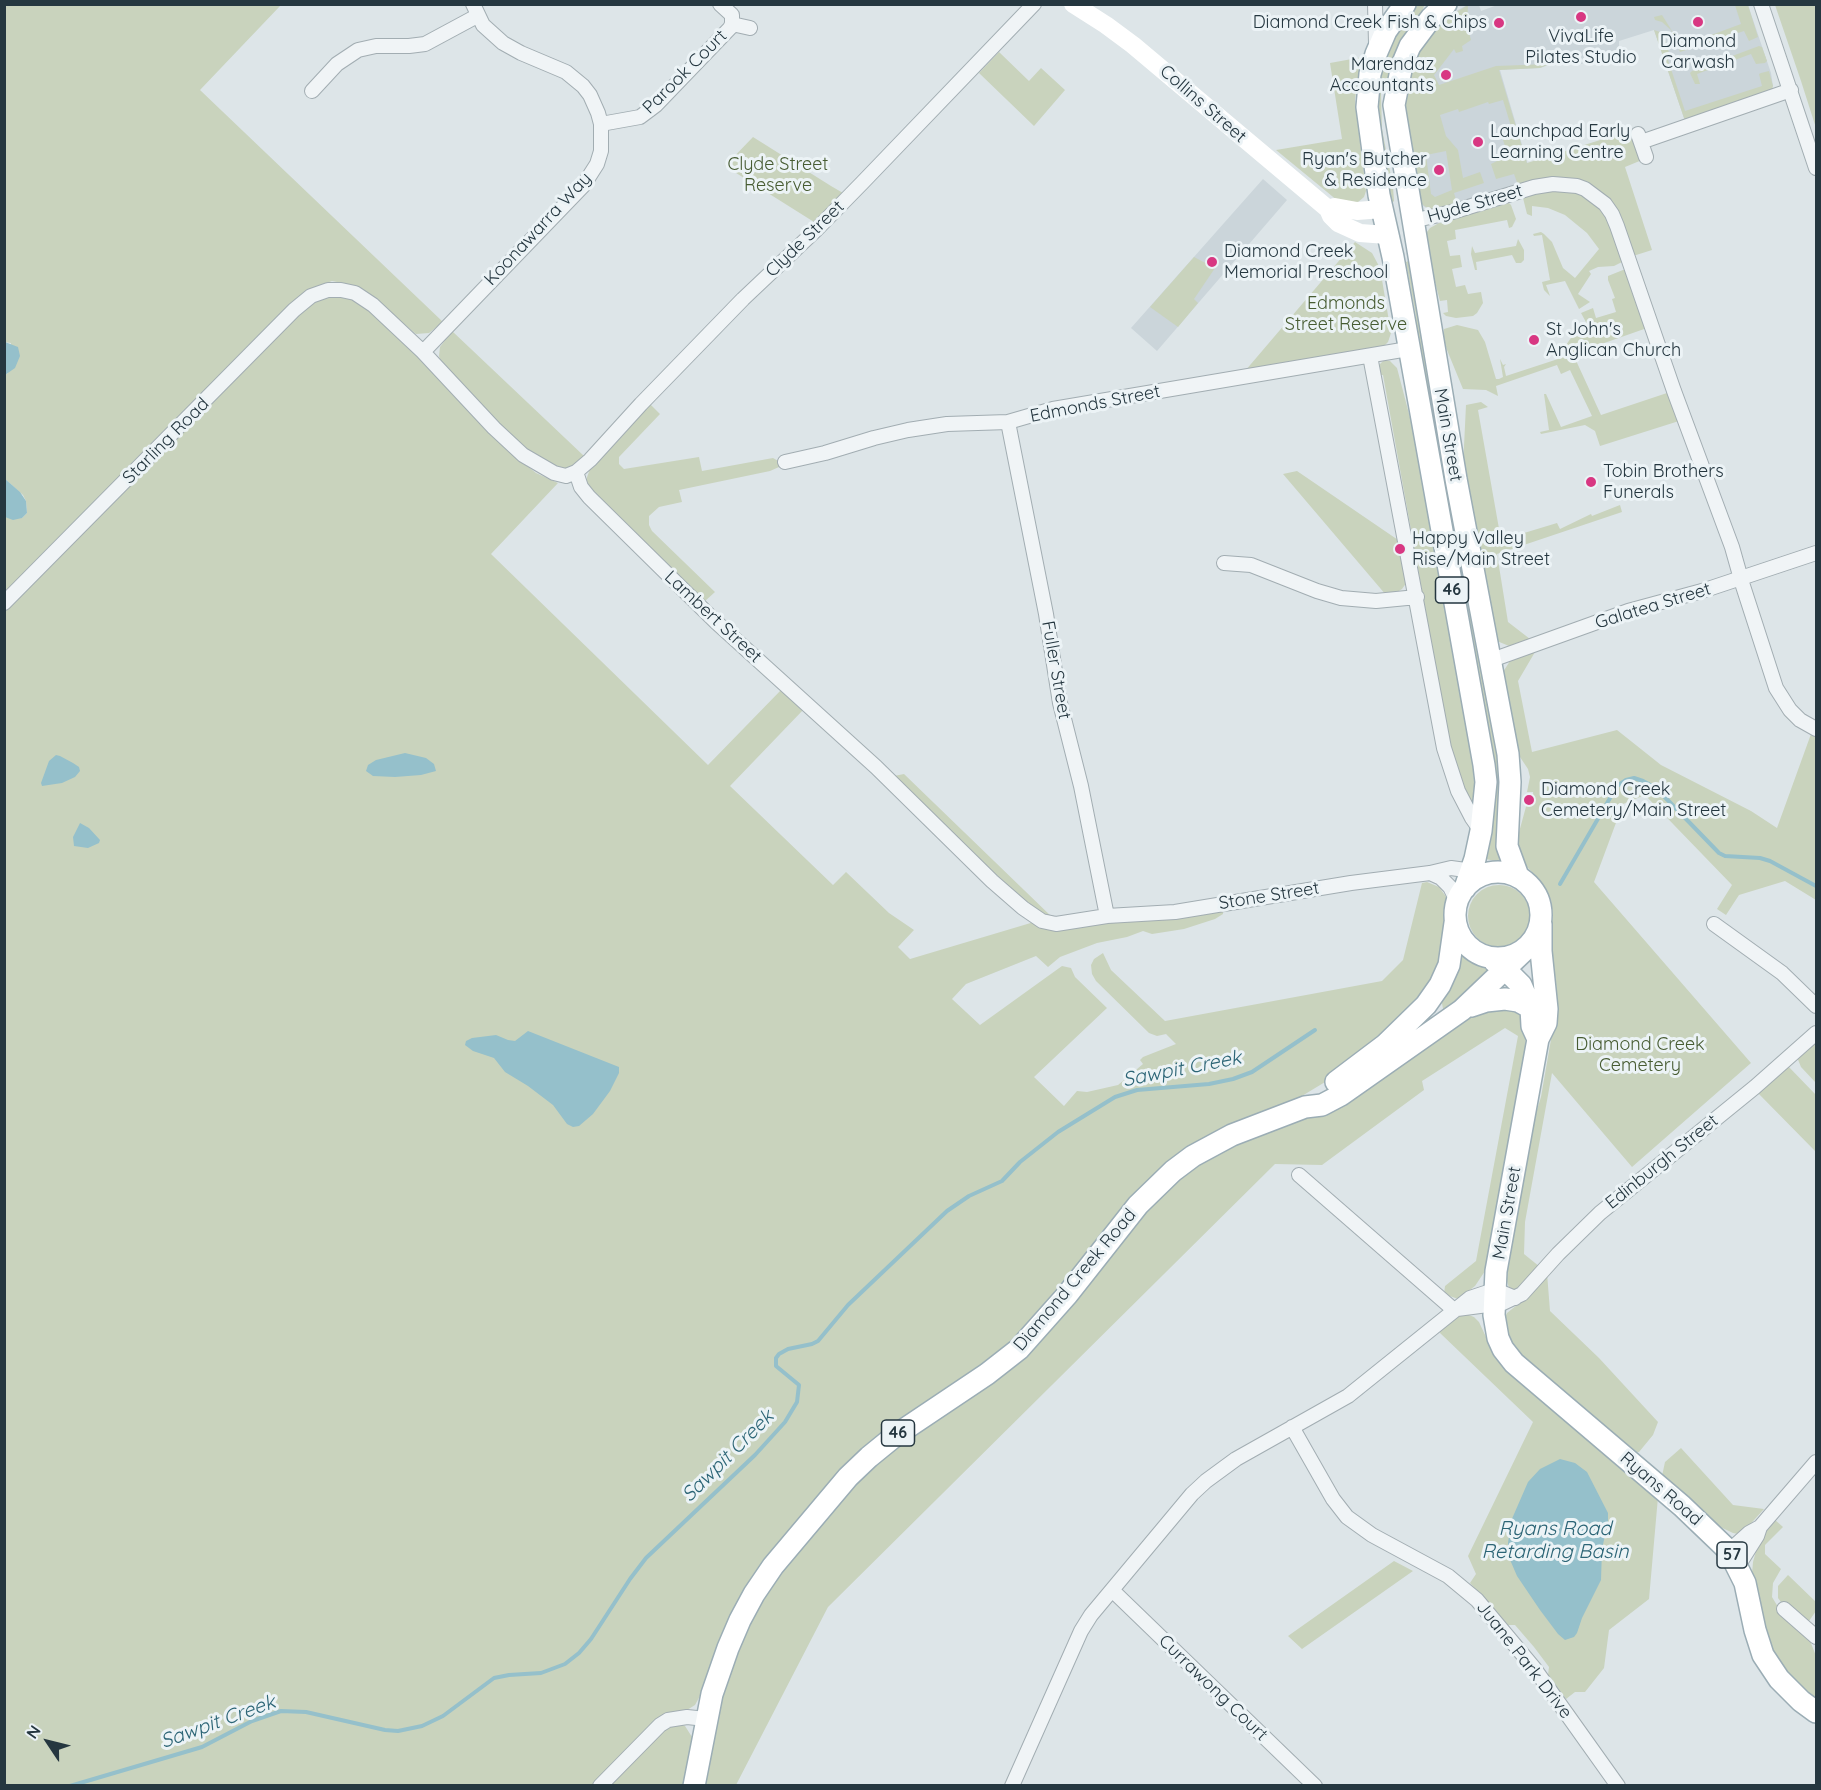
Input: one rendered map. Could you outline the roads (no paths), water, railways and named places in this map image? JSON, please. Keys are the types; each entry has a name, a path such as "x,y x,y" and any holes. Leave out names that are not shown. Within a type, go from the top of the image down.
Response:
{"main road":[{"name":"Main Street","path":"1405,4 1386,31 1376,54 1370,74 1367,107 1382,209 1484,765 1486,782 1473,879"},
{"name":"Main Street","path":"1444,5 1410,46 1397,84 1394,105 1455,473 1508,754 1510,782 1507,846 1518,876"},
{"name":"Hyde Street","path":"1382,209 1398,212 1412,221"},
{"path":"1387,235 1397,232 1412,221"},
{"path":"1473,879 1503,872 1518,876"},
{"name":"46","path":"1518,876 1536,893 1542,908 1541,924 1536,937 1527,948"},
{"name":"46","path":"1456,915 1473,879"},
{"path":"1456,915 1465,943 1473,951 1495,959 1517,955 1527,948"},
{"name":"Diamond Creek Road","path":"1305,1107 1319,1093 1354,1070 1384,1045 1426,1005 1440,985 1449,965 1456,915"},
{"name":"Main Street","path":"1528,1376 1514,1363 1501,1345 1496,1333 1494,1298 1496,1271 1538,1039 1545,1023 1547,1008 1541,951 1541,924"},
{"name":"Diamond Creek Road","path":"694,1785 706,1719 718,1674 754,1594 796,1538 848,1477 896,1435 987,1374 1019,1349 1066,1295 1138,1205 1173,1172 1214,1144 1305,1107 1322,1105 1341,1095 1462,1010 1527,948"},
{"name":"Main Street","path":"1484,956 1506,970 1521,986 1531,1008 1532,1026 1538,1039"},
{"path":"1462,1010 1497,999 1518,1001 1531,1008"},
{"name":"Ryans Road","path":"1528,1376 1682,1506 1734,1559 1745,1583 1763,1655 1779,1679 1816,1713"}],"street":[{"name":"Parook Court","path":"601,124 631,120 648,111 726,34 732,24 732,15 720,4"},
{"name":"Clyde Street","path":"576,472 735,307 863,182 1034,4"},
{"name":"Collins Street","path":"1073,4 1133,45 1328,208 1334,220 1352,231 1368,235 1387,235"},
{"path":"1375,4 1376,54"},
{"path":"1761,4 1816,168"},
{"path":"312,92 337,64 358,50 376,45 425,44 475,10"},
{"name":"Koonawarra Way","path":"423,352 583,186 599,158 602,139 601,124 595,103 575,79 555,66 521,53 503,43 492,34 475,10"},
{"name":"Parook Court","path":"732,24 750,28"},
{"path":"1646,157 1639,138 1791,90"},
{"name":"Hyde Street","path":"1412,221 1452,212 1534,187 1553,184 1577,186 1598,198 1612,214 1732,547 1775,686 1782,699 1800,720 1816,729"},
{"path":"1328,208 1357,211 1382,209"},
{"name":"Starling Road","path":"4,603 294,310 311,296 335,289 355,293 373,305 423,352"},
{"name":"Edmonds Street","path":"785,462 908,430 947,424 1008,422 1036,413 1073,406 1408,349"},
{"path":"423,352 494,428 523,455 554,473 566,476 576,472"},
{"path":"1370,356 1447,762 1468,812 1481,831"},
{"name":"Fuller Street","path":"1008,422 1046,614 1060,704 1081,786 1107,916"},
{"name":"Lambert Street","path":"576,472 581,487 589,497 716,622 876,767 982,872 1023,908 1042,921 1052,924 1107,916"},
{"name":"Galatea Street","path":"1490,661 1628,611 1742,578 1816,553"},
{"path":"1224,563 1251,565 1341,598 1376,601 1417,597"},
{"name":"Stone Street","path":"1107,916 1175,912 1451,868 1473,879"},
{"path":"1430,873 1441,878 1450,886 1454,895 1456,915"},
{"path":"1714,924 1771,964 1816,1006"},
{"name":"Edinburgh Street","path":"1494,1298 1515,1298 1528,1289 1558,1254 1600,1213 1816,1033"},
{"path":"1299,1175 1456,1310"},
{"path":"1012,1785 1081,1631 1091,1615 1192,1494 1236,1459 1348,1396 1464,1302 1476,1295 1494,1298"},
{"name":"Juane Park Drive","path":"1292,1427 1333,1499 1347,1517 1372,1535 1448,1576 1477,1600 1534,1668 1618,1785"},
{"path":"1734,1559 1749,1533 1760,1527 1816,1462"},
{"name":"Currawong Court","path":"1112,1590 1315,1785"},
{"path":"1784,1609 1816,1637"},
{"path":"600,1785 660,1725 668,1720 687,1717 706,1719"}],"water":[{"path":"5,342 18,347 20,356 15,368 5,375"},
{"path":"4,478 20,492 26,501 27,513 22,518 13,520 5,517"},
{"path":"405,753 426,758 434,764 436,771 395,777 373,776 366,771 368,765 376,760"},
{"path":"56,755 79,767 80,771 75,777 62,783 42,786 49,761"},
{"path":"80,823 89,828 100,840 99,843 88,848 74,846 73,837"},
{"path":"528,1031 619,1067 619,1073 610,1091 593,1114 579,1126 573,1127 567,1124 553,1105 505,1072 494,1058 473,1051 465,1045 466,1041 472,1038 496,1035 515,1041"},
{"name":"Ryans Road Retarding Basin","path":"1560,1459 1575,1463 1587,1472 1608,1513 1602,1549 1601,1580 1577,1633 1574,1637 1565,1640 1540,1610 1517,1576 1508,1555 1511,1521 1528,1482 1540,1469"}],"waterway":[{"name":"Sawpit Creek","path":"1560,884 1617,786 1634,778 1656,788 1719,853 1725,856 1760,858 1770,861 1816,886"},
{"name":"Sawpit Creek","path":"70,1786 202,1747 252,1721 281,1711 306,1712 385,1730 398,1731 422,1726 443,1716 494,1678 541,1673 565,1664 591,1639 646,1558 755,1455 785,1422 797,1402 799,1385 776,1366 776,1358 779,1354 788,1349 818,1341 848,1305 947,1211 969,1196 1002,1181 1020,1162 1058,1132 1115,1097 1137,1090 1209,1084 1233,1079 1252,1072 1315,1030"}],"place":[{"name":"VivaLife Pilates Studio","path":"1581,17"},
{"name":"Diamond Carwash","path":"1698,22"},
{"name":"Diamond Creek Fish & Chips","path":"1499,23"},
{"name":"Marendaz Accountants","path":"1446,75"},
{"name":"Launchpad Early Learning Centre","path":"1478,142"},
{"name":"Ryan's Butcher & Residence","path":"1439,170"},
{"name":"Diamond Creek Memorial Preschool","path":"1212,262"},
{"name":"St John's Anglican Church","path":"1534,340"},
{"name":"Tobin Brothers Funerals","path":"1591,482"},
{"name":"Happy Valley Rise/Main Street","path":"1400,549"},
{"name":"Diamond Creek Cemetery/Main Street","path":"1529,800"}],"park label":[{"name":"Clyde Street Reserve","path":"778,175"},
{"name":"Edmonds Street Reserve","path":"1346,314"},
{"name":"Diamond Creek Cemetery","path":"1640,1055"}]}
